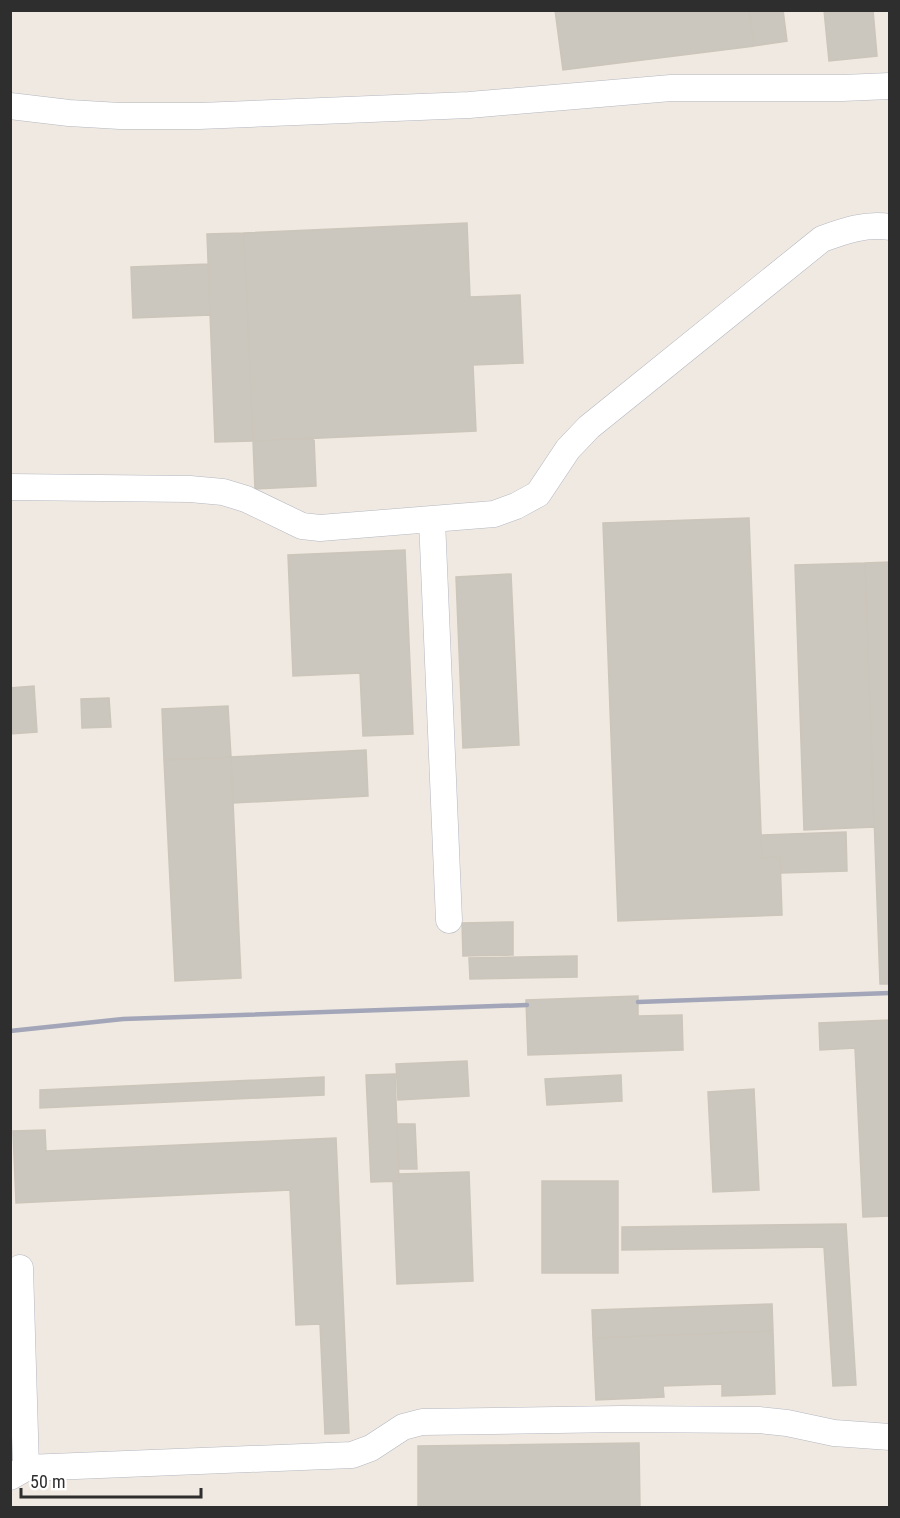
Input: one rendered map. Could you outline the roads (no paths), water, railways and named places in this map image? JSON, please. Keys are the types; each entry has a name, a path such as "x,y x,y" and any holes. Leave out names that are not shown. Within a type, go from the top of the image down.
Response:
{"lane":[{"path":"10,105 69,113 120,116 199,116 469,105 671,88 890,86"},
{"path":"10,487 190,489 223,492 246,499 302,526 320,528 494,514 516,506 538,494 568,449 589,427 822,238 855,228 880,225 890,227"},
{"path":"432,520 449,920"},
{"path":"20,1268 18,1473 352,1455 371,1448 403,1427 422,1422 621,1419 759,1420 787,1423 834,1433 890,1437"}],"railway":[{"path":"638,1002 890,993"},
{"path":"10,1031 123,1019 527,1005"}]}
